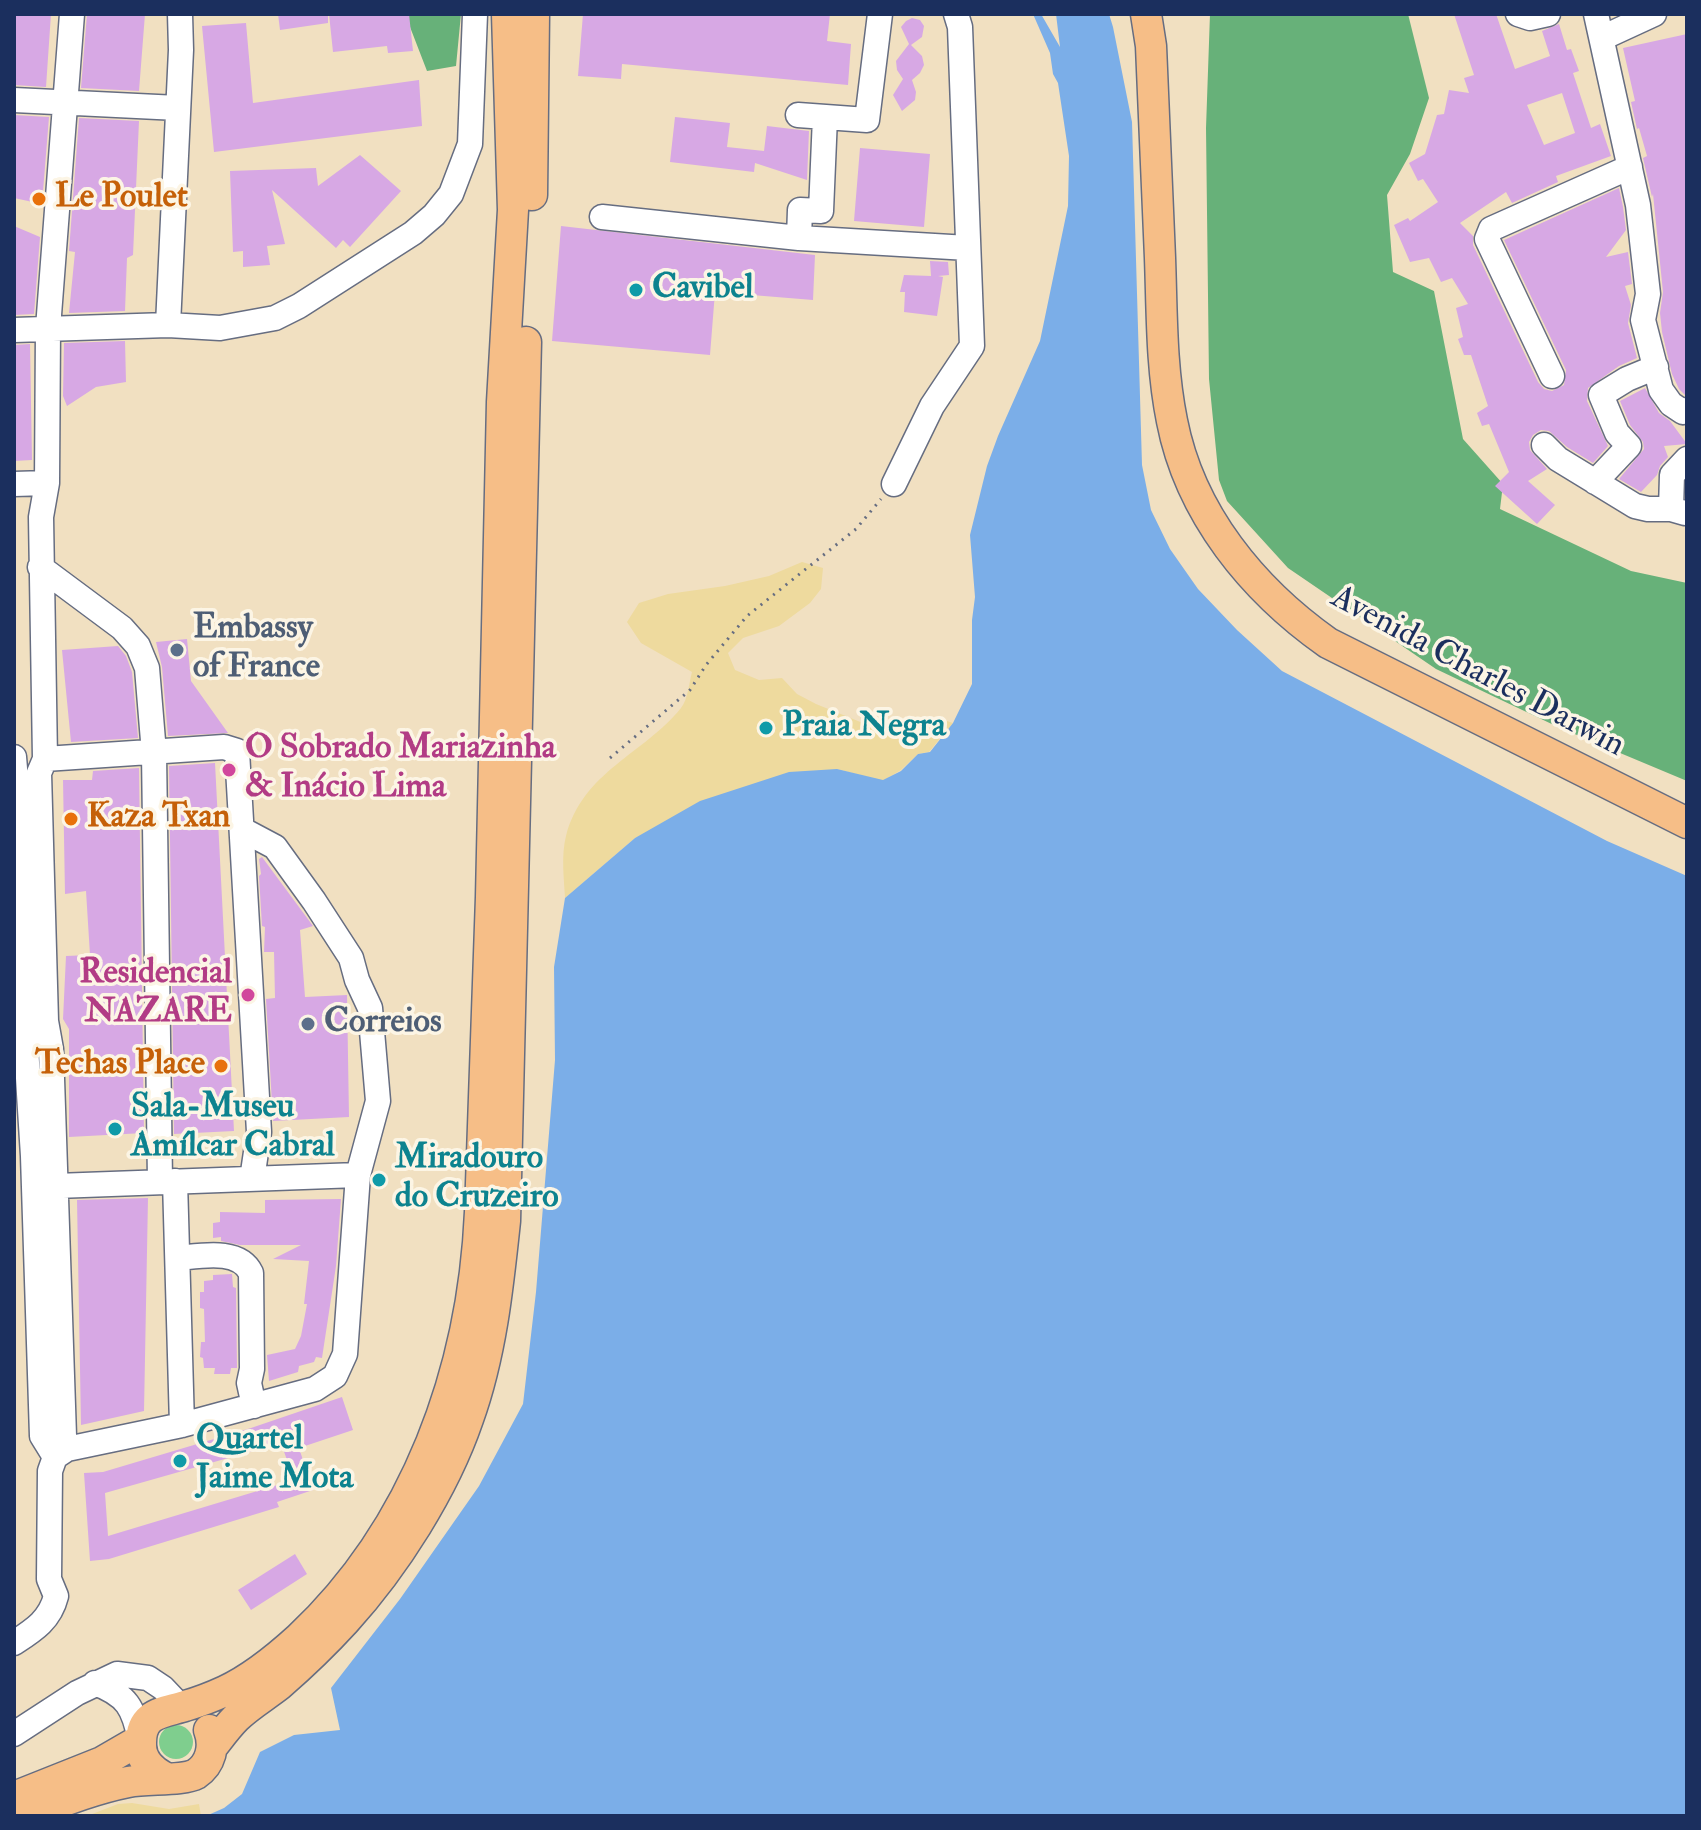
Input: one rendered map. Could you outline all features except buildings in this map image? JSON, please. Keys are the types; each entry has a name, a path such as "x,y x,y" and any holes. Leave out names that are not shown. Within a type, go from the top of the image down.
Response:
{"main road":[{"path":"164,1777 144,1759 140,1740 147,1722 162,1710 181,1707 225,1691 253,1676 299,1637 353,1577 391,1522 431,1447 457,1371 465,1334 478,1259 491,897 502,417 513,210 507,14"},
{"path":"27,1816 120,1783 164,1777 175,1779 196,1774 204,1766 212,1747 237,1717 280,1684 346,1620 374,1587 426,1509 462,1433 482,1372 492,1325 505,1221 525,375 532,213 534,14"},
{"name":"Avenida Charles Darwin","path":"1146,14 1151,46 1167,390 1180,454 1194,489 1213,523 1242,566 1267,594 1299,623 1328,643 1687,823"},
{"path":"181,1707 205,1720 211,1733 212,1747"},
{"path":"14,1797 102,1762 140,1740"}],"street":[{"path":"61,1453 42,1436 25,1245 39,1166 51,1049 46,1021 39,773 45,759 41,517 47,483 48,328 72,14"},
{"path":"168,325 180,14"},
{"path":"14,330 168,325 220,328 275,318 413,233 434,215 451,194 470,144 475,14"},
{"path":"798,115 867,120 880,14"},
{"path":"894,484 932,406 972,346 963,89 960,27 956,14"},
{"path":"1518,14 1530,18 1548,14"},
{"path":"1596,14 1638,205 1648,294 1643,320 1661,390 1671,404 1683,412 1687,410"},
{"path":"1602,38 1654,14"},
{"path":"14,100 178,108"},
{"path":"799,238 800,210 821,211 825,117"},
{"path":"1552,376 1487,239 1491,229 1630,167"},
{"path":"602,217 799,238 968,248"},
{"path":"1595,482 1629,446 1617,433 1601,395 1627,379 1656,367"},
{"path":"1544,445 1558,459 1595,482 1635,506 1648,509 1679,511 1672,475 1687,459"},
{"path":"14,484 47,483"},
{"path":"40,567 122,628 138,646 147,668 154,753 168,1181 178,1258 182,1425"},
{"path":"45,759 217,747 237,751 259,1132 252,1179"},
{"path":"14,757 23,861 20,1047 39,1166 64,1436 61,1453 50,1471 49,1579 56,1596 50,1614 41,1625 14,1643"},
{"path":"61,1453 182,1425 315,1389 335,1376 345,1354 358,1175 378,1101 370,1008 351,958 314,901 275,847 243,830"},
{"path":"20,1047 51,1049"},
{"path":"39,1166 168,1181 358,1175"},
{"path":"178,1258 213,1255 247,1264 251,1273 252,1369 249,1383 254,1406"},
{"path":"14,1734 95,1683 117,1674 148,1678 181,1707"},
{"path":"95,1683 113,1690 126,1700 137,1724 140,1740"}],"path":[{"path":"610,758 690,690 706,665 747,616 856,529 894,484"}],"green space":[{"path":"405,14 461,14 456,66 427,71"},
{"path":"1210,14 1408,14 1429,98 1410,154 1387,195 1393,272 1434,291 1463,439 1503,484 1500,509 1631,571 1687,583 1687,781 1558,727 1436,669 1288,568 1227,501 1219,480 1209,379 1206,128"},
{"path":"176,1725 188,1730 193,1742 188,1754 176,1759 164,1754 159,1742 164,1730"}],"sand":[{"name":"Praia Negra","path":"802,562 823,568 821,589 810,603 779,626 743,638 728,653 735,670 759,680 782,678 797,694 816,704 890,734 914,731 935,717 953,723 929,752 918,754 883,781 837,769 635,838 565,898 564,851 574,814 600,779 681,708 688,691 692,672 641,643 627,622 639,603 668,594 769,576"},
{"path":"118,1804 169,1809 199,1804 201,1816 87,1816"}],"water":[{"path":"1033,14 1041,14 1060,47 1056,14 1109,14 1113,27 1132,122 1142,465 1151,510 1170,549 1198,589 1282,671 1607,841 1687,876 1687,1816 206,1816 224,1808 242,1794 260,1752 294,1735 340,1730 331,1688 400,1599 479,1486 523,1404 536,1292 555,1060 554,967 565,898 635,838 700,801 789,772 837,769 883,780 901,771 918,754 930,752 953,723 972,684 975,597 970,535 987,466 1040,341 1068,206 1069,156 1058,83 1053,74 1050,53"}],"place":[{"name":"Le Poulet","path":"39,199"},
{"name":"Cavibel","path":"636,290"},
{"name":"Embassy of France","path":"177,650"},
{"name":"Praia Negra","path":"766,728"},
{"name":"O Sobrado Mariazinha & Inácio Lima","path":"229,770"},
{"name":"Kaza Txan","path":"71,819"},
{"name":"Residencial NAZARE","path":"248,995"},
{"name":"Correios","path":"308,1024"},
{"name":"Techas Place","path":"221,1066"},
{"name":"Sala-Museu Amílcar Cabral","path":"115,1129"},
{"name":"Miradouro do Cruzeiro","path":"379,1180"},
{"name":"Quartel Jaime Mota","path":"180,1461"}]}
